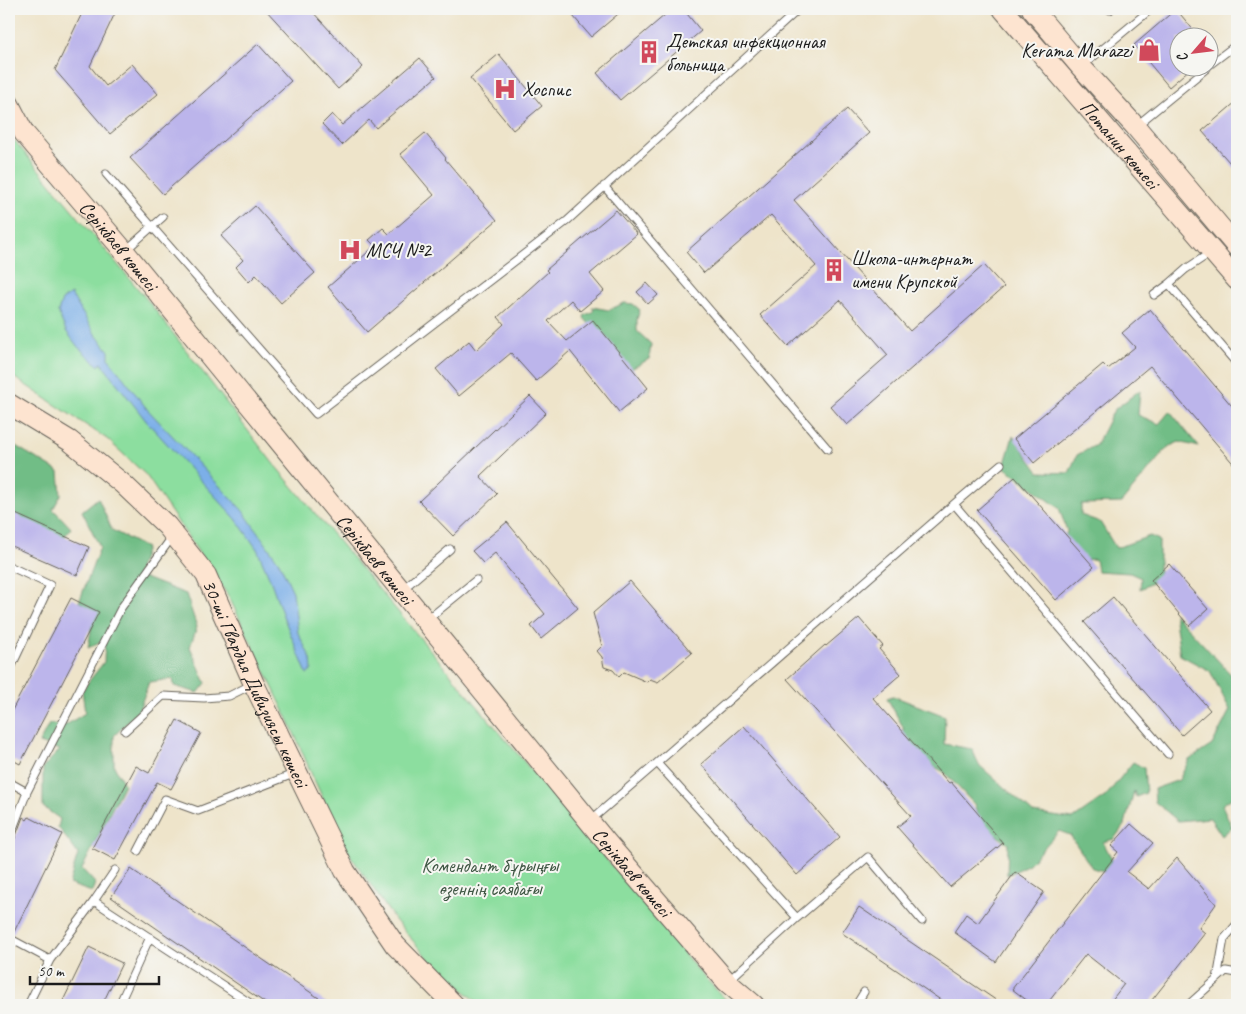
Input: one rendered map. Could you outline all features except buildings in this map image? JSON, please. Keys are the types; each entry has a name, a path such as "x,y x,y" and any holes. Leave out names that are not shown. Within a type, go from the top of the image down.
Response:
{"street":[{"name":"Потанин көшесі","path":"1002,9 1237,280"},
{"name":"Потанин көшесі","path":"1032,9 1081,67 1135,126 1237,247"},
{"name":"Серікбаев көшесі","path":"9,104 24,133 124,251 607,844 727,982 754,1005"},
{"name":"30-ші Гвардия Дивизиясы көшесі","path":"9,404 70,441 123,484 167,526 206,575 254,684 344,871 396,945 454,1005"}],"lane":[{"path":"106,174 316,414 567,221 799,9"},
{"path":"1081,67 1151,9"},
{"path":"1218,59 1237,44"},
{"path":"1135,126 1194,78"},
{"path":"604,186 828,449"},
{"path":"124,251 164,217"},
{"path":"1154,295 1212,251"},
{"path":"1169,284 1237,364"},
{"path":"589,821 1001,464"},
{"path":"954,504 1168,754"},
{"path":"9,839 27,792 122,608 174,534"},
{"path":"401,591 450,550"},
{"path":"9,566 50,584 9,672"},
{"path":"426,621 476,580"},
{"path":"125,732 163,696 204,698 230,696 254,684"},
{"path":"657,763 797,918"},
{"path":"138,852 165,799 198,811 297,773"},
{"path":"9,782 27,792"},
{"path":"727,982 868,857 922,921"},
{"path":"28,1005 50,960 115,870"},
{"path":"94,901 253,1005"},
{"path":"1217,980 1224,939 1237,924"},
{"path":"119,1005 150,937"},
{"path":"9,938 50,960"},
{"path":"1188,1005 1226,971 1237,974"},
{"path":"856,1005 864,992"}],"green space":[{"name":"Комендант бұрыңғы өзеннің саябағы","path":"9,134 149,302 272,462 701,974 731,1005 481,1005 432,963 395,920 348,852 288,719 229,597 146,475 107,439 9,374"},
{"path":"624,303 633,304 640,310 637,319 637,331 651,344 649,359 633,368 622,371 584,318 585,315 594,310 592,307 609,310"},
{"path":"1140,390 1138,415 1159,424 1170,411 1199,447 1179,442 1168,447 1121,503 1081,504 1081,515 1100,522 1116,548 1150,536 1159,540 1159,579 1140,589 1141,578 1130,573 1097,571 1095,559 1072,561 1062,546 1067,531 1059,508 1004,467 1013,436 1039,472 1069,473 1077,455 1096,445 1114,410"},
{"path":"9,442 59,472 61,495 53,509 71,528 64,537 9,515"},
{"path":"98,498 112,530 146,548 137,575 186,594 197,627 190,647 206,683 198,693 174,686 173,679 149,682 139,710 114,736 114,766 124,784 82,869 95,883 92,892 69,884 78,854 58,827 60,819 43,807 43,767 60,750 39,743 49,724 66,725 85,713 82,690 104,662 105,639 88,648 94,611 79,602 100,547 82,511"},
{"path":"1174,613 1237,681 1237,791 1236,795 1222,805 1232,827 1222,836 1210,818 1178,821 1155,802 1154,789 1179,780 1189,760 1212,745 1230,710 1210,671 1180,655"},
{"path":"893,696 945,716 944,744 972,749 979,765 1033,813 1073,819 1106,796 1133,762 1144,768 1146,793 1136,797 1134,791 1125,824 1114,839 1103,842 1112,859 1105,871 1092,868 1070,835 1059,831 1029,864 1007,875 1008,843 982,826 974,804 944,772 904,750 903,727 887,698"}],"water":[{"path":"71,294 95,334 109,351 109,359 147,409 243,511 280,564 293,592 298,633 311,659 312,670 307,674 257,549 236,519 147,422 101,363 99,366 78,347 66,331 58,312 62,300"}],"place":[{"name":"Kerama Marazzi","path":"1149,50"},
{"name":"Детская инфекционная больница","path":"649,52"},
{"name":"Хоспис","path":"505,89"},
{"name":"МСЧ №2","path":"350,250"},
{"name":"Школа-интернат имени Крупской","path":"834,270"}]}
